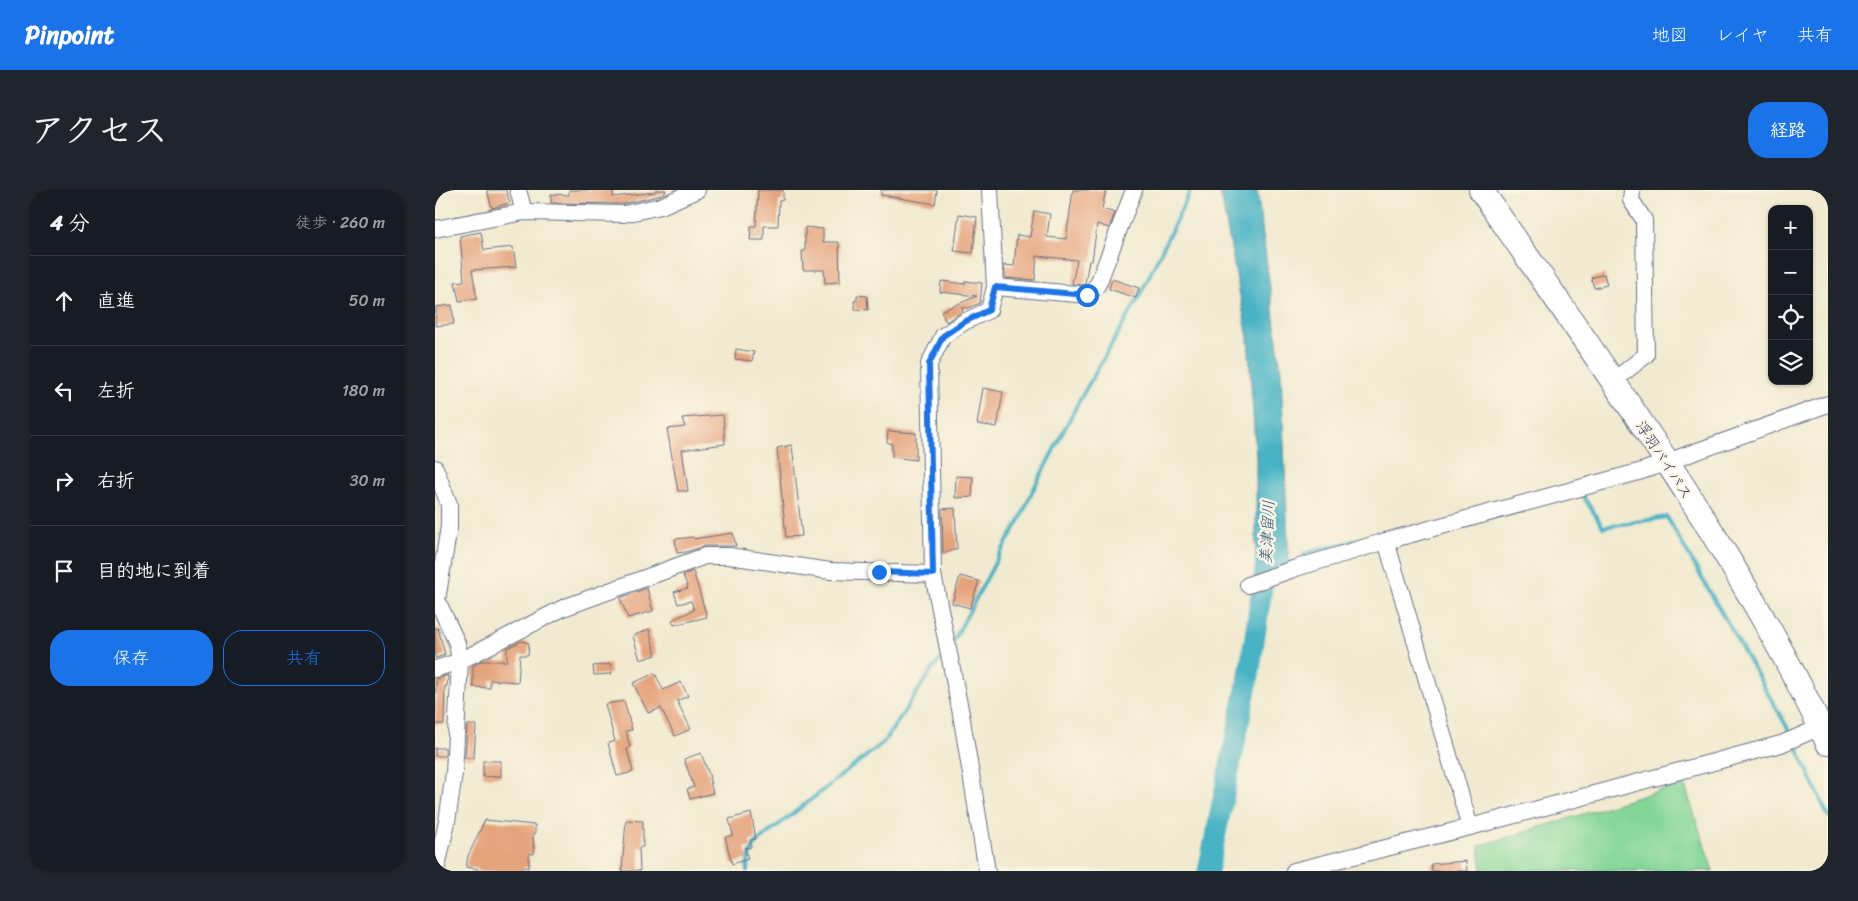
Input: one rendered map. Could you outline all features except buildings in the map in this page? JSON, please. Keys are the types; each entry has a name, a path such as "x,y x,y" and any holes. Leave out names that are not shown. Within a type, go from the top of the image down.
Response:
{"highway":[{"name":"浮羽バイパス","path":"1481,190 1613,382 1726,557 1774,639 1824,735"}],"street":[{"path":"518,190 523,212"},
{"path":"435,229 523,212 624,214 661,206 697,190"},
{"path":"987,871 961,714 933,574 929,364 943,336 964,322 989,310 995,287 990,190"},
{"path":"995,287 1087,295 1098,284 1134,190"},
{"path":"1613,382 1645,355 1644,220 1631,200 1632,190"},
{"path":"1248,585 1296,568 1386,541 1642,470 1828,404"},
{"path":"435,468 449,504 449,527 437,600 457,643 461,661 454,772 447,822 436,871"},
{"path":"1386,541 1470,827"},
{"path":"435,669 461,661 563,608 705,556 729,556 830,571 933,574"},
{"path":"1295,871 1470,827 1781,744 1824,735"}],"green space":[{"path":"1684,783 1713,871 1482,871 1479,846"}],"water":[{"path":"1220,190 1257,190 1281,371 1289,565 1256,579 1256,459 1248,338"}],"waterway":[{"path":"953,642 1020,520 1032,492 1078,403 1138,299 1191,190"},
{"path":"1583,496 1603,527 1667,517 1791,734"},
{"path":"1304,554 1384,533"},
{"name":"美津留川","path":"1208,871 1249,675 1266,562"},
{"path":"747,871 750,856 757,842 884,742 931,671 945,654"},
{"path":"1796,745 1828,816"}],"route":[{"path":"879,572 933,574 929,364 943,336 964,322 989,310 995,287 1087,295"}]}
